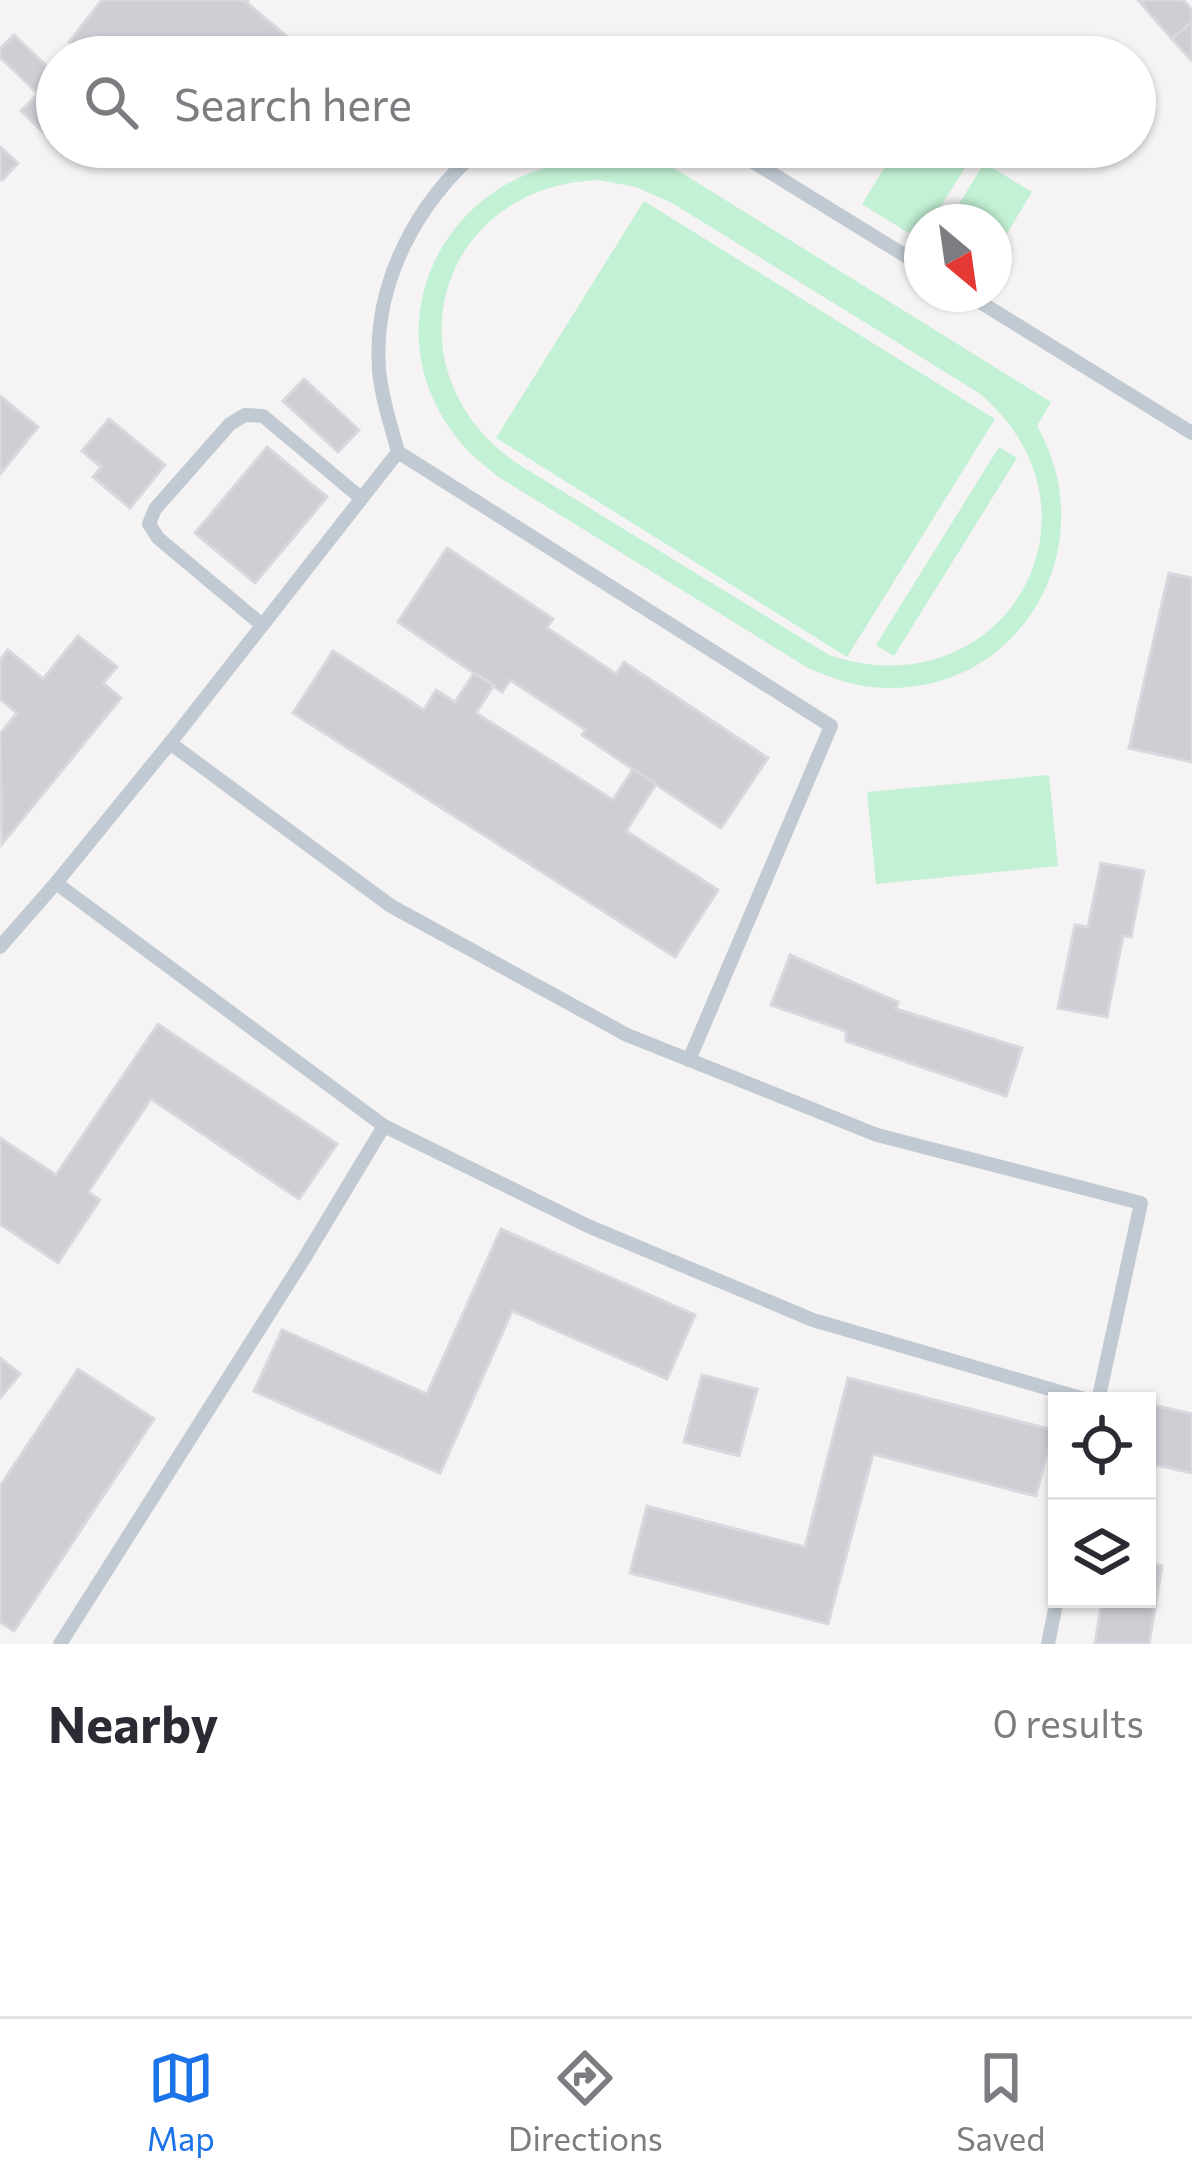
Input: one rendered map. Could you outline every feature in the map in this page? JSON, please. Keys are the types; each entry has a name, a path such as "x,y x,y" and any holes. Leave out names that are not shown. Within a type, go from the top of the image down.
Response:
{"lane":[{"path":"460,168 438,189 411,229 391,276 379,368 398,452 831,726 689,1060"},
{"path":"763,168 904,255"},
{"path":"997,312 1192,433"},
{"path":"261,624 158,538 148,524 155,509 230,424 244,415 263,416 361,498"},
{"path":"0,947 170,742 398,452"},
{"path":"170,742 391,906 627,1035 877,1135 1141,1203 1096,1392"},
{"path":"56,883 384,1126 588,1226 813,1320 1063,1392"},
{"path":"64,1643 384,1126"},
{"path":"1048,1644 1055,1608"}],"green space":[{"path":"549,168 674,168 1051,402 1037,426 1055,471 1061,516 1055,560 1039,601 1013,637 978,664 936,682 888,688 847,682 808,668 497,476 457,438 429,390 419,340 424,292 442,248 472,210 512,181","holes":["598,180 636,187 672,203 979,393 1020,441 1040,492 1039,544 1022,591 990,629 946,656 891,666 829,655 518,464 476,426 451,382 442,336 447,290 466,249 498,214 543,190"]},
{"path":"884,168 965,168 942,204 904,204 904,230 862,204"},
{"path":"981,168 992,168 1032,192 1012,225 1012,204 959,204"},
{"path":"644,201 995,419 847,657 496,438"},
{"path":"999,447 1017,458 894,656 876,645"},
{"path":"1049,775 1058,866 876,884 867,792"}],"building":[{"path":"102,0 248,0 286,36 74,36"},
{"path":"1138,0 1183,0 1192,10 1192,22 1172,39"},
{"path":"1192,22 1192,61 1172,39"},
{"path":"14,35 36,56 36,92 0,57 0,49"},
{"path":"36,96 36,125 21,111"},
{"path":"0,147 18,163 2,180 0,178"},
{"path":"304,379 359,430 338,452 283,401"},
{"path":"0,396 38,427 0,474"},
{"path":"109,419 165,465 130,508 93,477 101,467 82,451"},
{"path":"267,447 327,497 255,583 195,533"},
{"path":"447,548 553,619 547,628 616,674 624,662 768,758 721,828 582,735 586,730 510,680 502,692 398,622"},
{"path":"1169,573 1192,578 1192,762 1129,748"},
{"path":"78,636 117,667 103,683 121,698 2,844 0,734 17,713 0,699 0,660 8,650 43,679"},
{"path":"333,651 424,710 436,690 455,702 474,673 494,685 476,713 613,800 633,769 656,784 626,831 718,890 675,957 293,713"},
{"path":"1101,863 1144,871 1131,937 1123,936 1107,1017 1058,1008 1075,925 1088,927"},
{"path":"790,955 898,1002 896,1009 1022,1048 1006,1096 846,1041 846,1031 771,1005"},
{"path":"158,1024 337,1144 299,1199 151,1099 88,1192 100,1200 58,1263 0,1224 0,1138 56,1175"},
{"path":"501,1229 695,1315 667,1379 512,1311 440,1473 254,1391 282,1330 427,1394"},
{"path":"0,1358 20,1374 0,1398"},
{"path":"78,1369 154,1419 14,1631 0,1622 0,1486"},
{"path":"702,1375 757,1389 739,1456 684,1442"},
{"path":"848,1378 1048,1429 1048,1449 1036,1496 873,1454 828,1624 630,1573 647,1506 805,1547"},
{"path":"1156,1406 1192,1414 1192,1473 1156,1465"},
{"path":"1156,1565 1162,1566 1156,1602"},
{"path":"1101,1608 1155,1608 1149,1644 1095,1644"}]}
